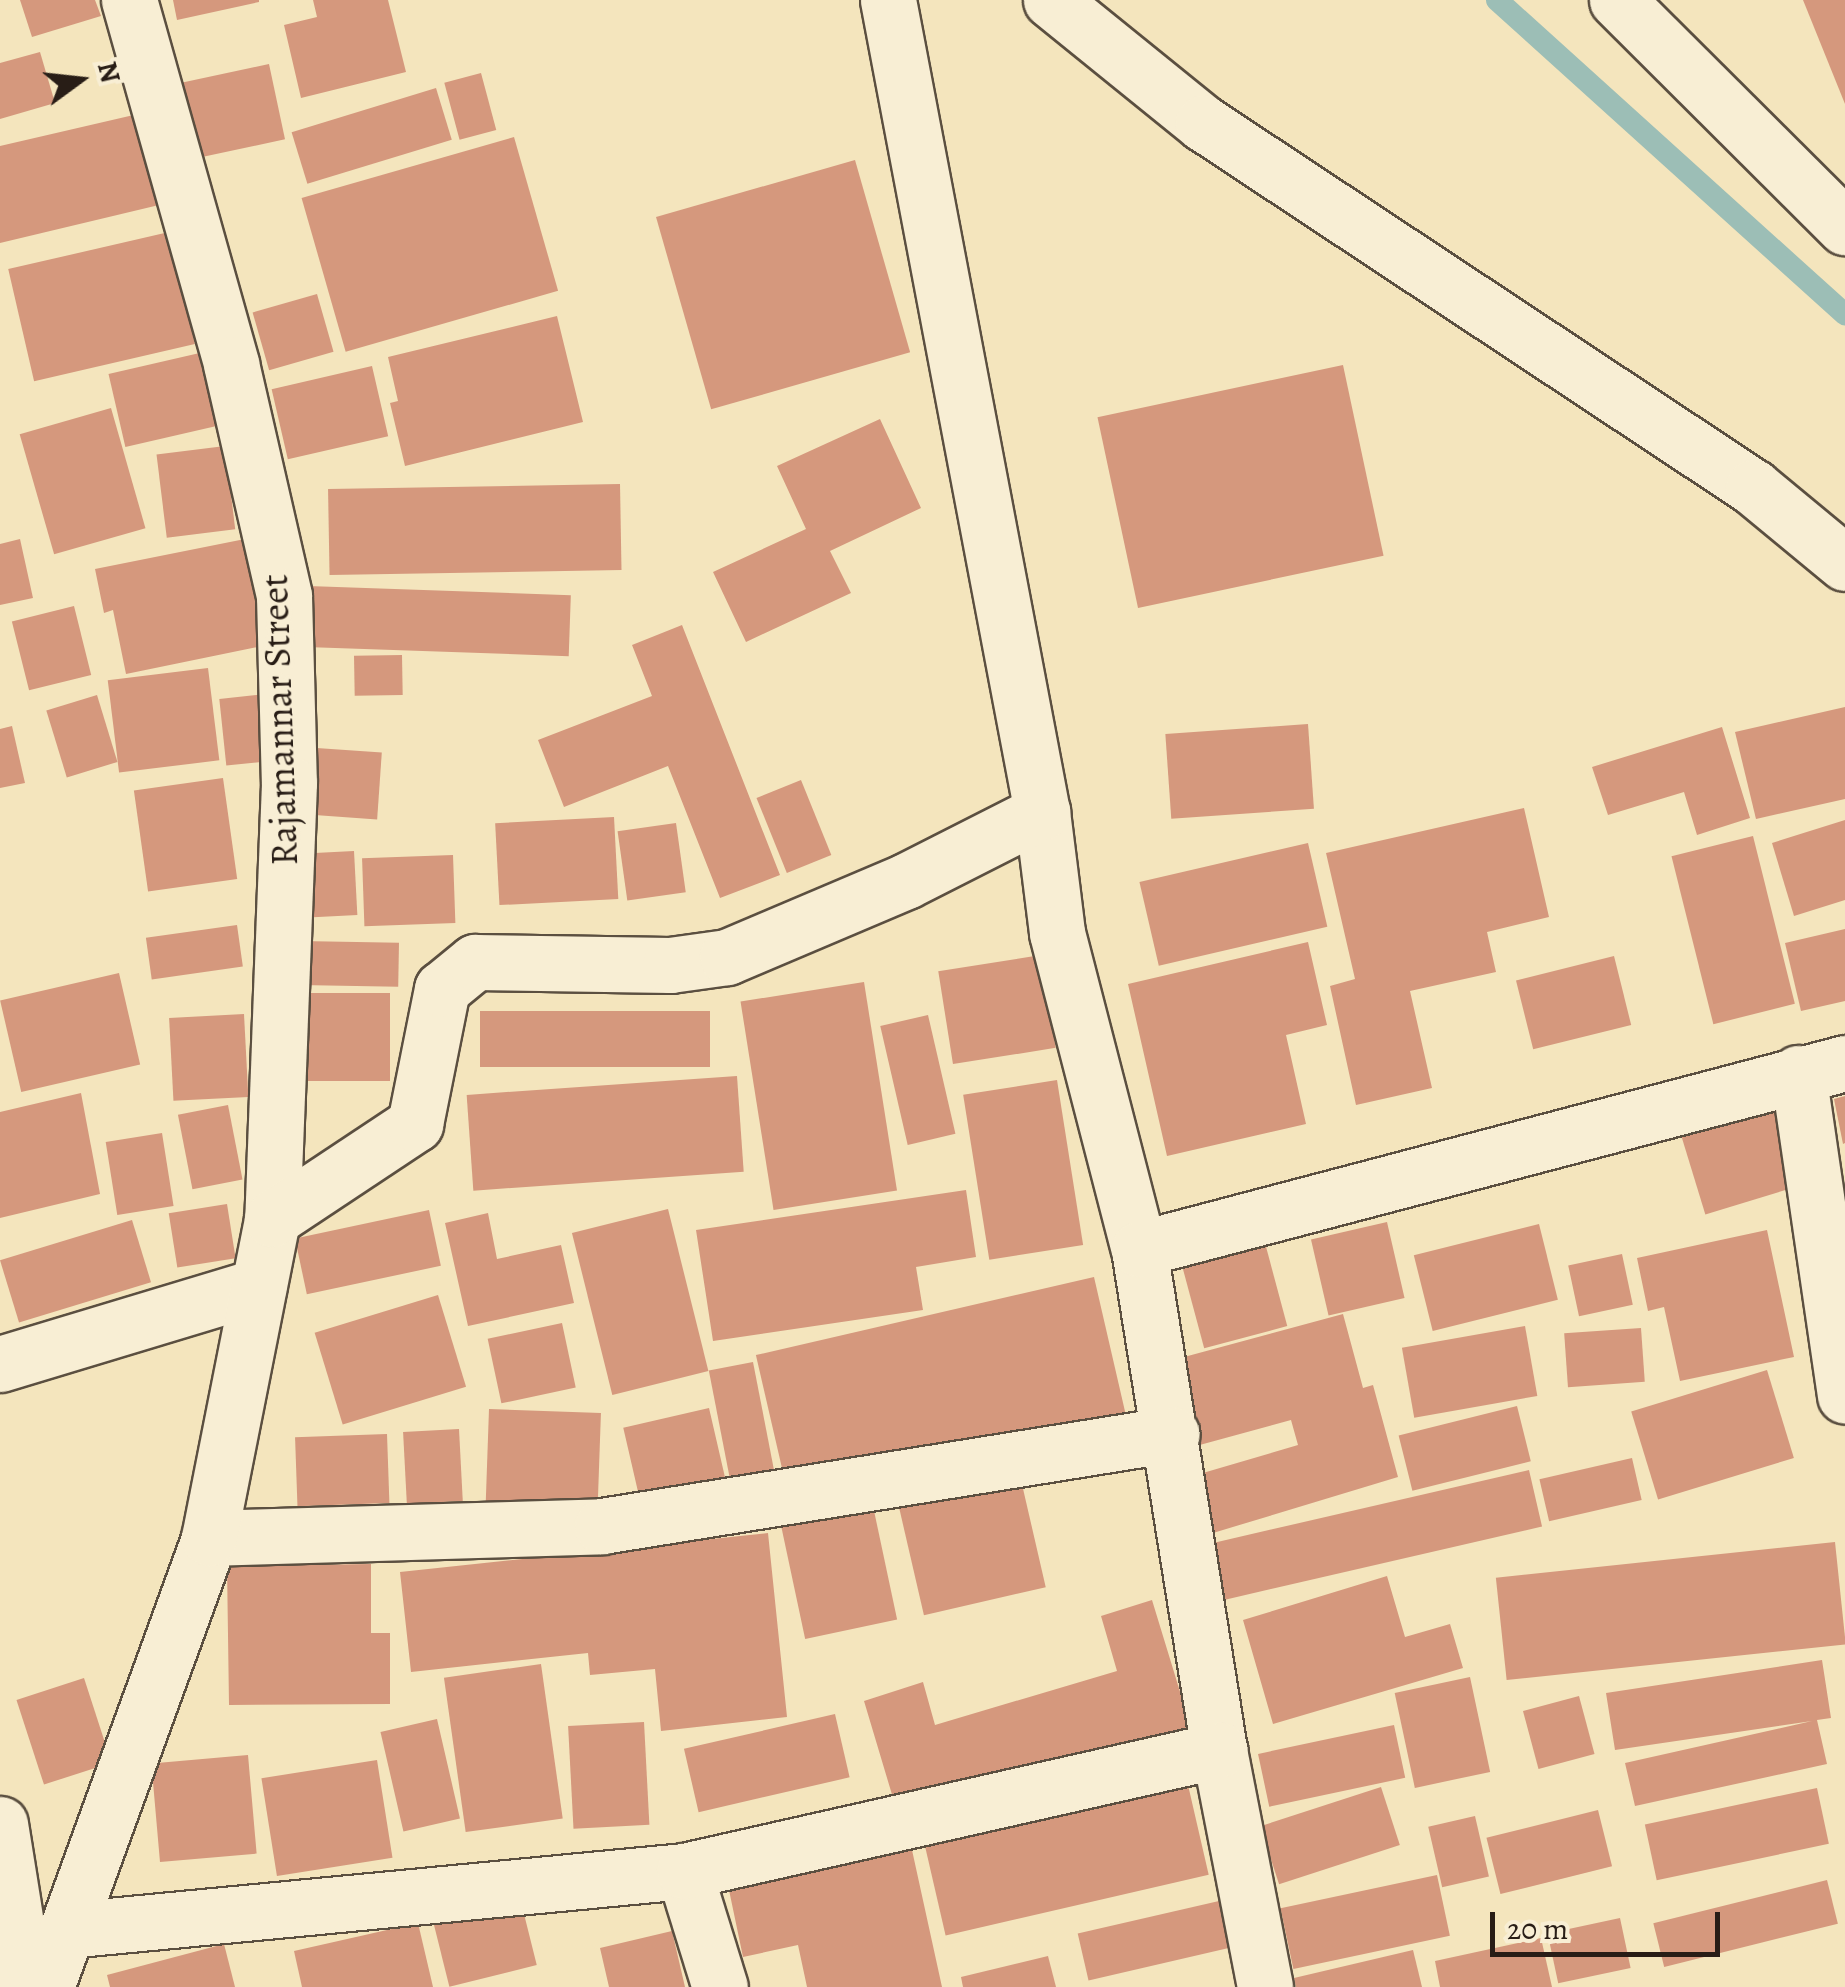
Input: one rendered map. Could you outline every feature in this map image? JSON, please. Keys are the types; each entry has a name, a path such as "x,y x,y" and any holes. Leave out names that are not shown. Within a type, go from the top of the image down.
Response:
{"street":[{"name":"Rajamannar Street","path":"46,1987 209,1538 272,1219 289,783 284,596 231,364 128,0"},
{"path":"888,0 1042,812 1057,933 1139,1249 1172,1434 1219,1750 1265,1987"},
{"path":"1051,0 1203,123 1753,487 1845,563"},
{"path":"1617,0 1845,227"},
{"path":"272,1219 415,1124 442,990 475,962 670,965 727,956 906,881 1042,812"},
{"path":"1139,1249 1821,1068 1845,1396"},
{"path":"0,1364 258,1286"},
{"path":"209,1538 602,1526 1172,1434"},
{"path":"67,1930 684,1872 1219,1750"},
{"path":"0,1824 26,1987"},
{"path":"684,1872 720,1987"}],"building":[{"path":"20,0 95,0 101,16 32,37"},
{"path":"173,0 259,0 259,2 177,20"},
{"path":"313,0 388,0 406,72 301,98 284,25 317,17"},
{"path":"1803,0 1845,0 1845,104"},
{"path":"40,52 55,103 0,119 0,63"},
{"path":"269,64 285,139 195,158 179,83"},
{"path":"481,73 496,130 460,140 444,83"},
{"path":"436,88 452,140 307,184 292,132"},
{"path":"138,114 159,205 0,243 0,146"},
{"path":"514,137 558,291 346,352 302,198"},
{"path":"855,160 910,352 711,409 656,217"},
{"path":"169,232 195,344 34,381 8,269"},
{"path":"317,294 334,352 269,370 253,312"},
{"path":"557,316 583,422 405,466 390,403 398,401 388,357"},
{"path":"204,352 221,425 125,447 109,374"},
{"path":"1343,365 1384,556 1138,608 1097,417"},
{"path":"372,366 388,436 288,459 272,389"},
{"path":"111,408 145,528 54,554 20,434"},
{"path":"880,419 921,508 830,551 851,593 746,642 713,572 806,529 777,466"},
{"path":"225,446 235,529 167,538 157,454"},
{"path":"620,484 622,570 330,575 328,489"},
{"path":"20,539 33,598 0,605 0,544"},
{"path":"245,539 267,645 126,674 113,610 104,613 95,569"},
{"path":"308,586 571,595 569,656 306,647"},
{"path":"74,606 91,675 29,690 12,621"},
{"path":"682,625 780,875 720,898 668,766 564,807 538,740 652,696 632,645"},
{"path":"402,655 403,695 355,696 354,656"},
{"path":"208,668 219,760 119,773 108,680"},
{"path":"276,693 283,760 226,766 219,699"},
{"path":"97,695 117,762 67,777 46,710"},
{"path":"1845,707 1845,799 1756,819 1735,732"},
{"path":"1308,724 1314,809 1171,819 1165,734"},
{"path":"12,726 25,783 0,788 0,729"},
{"path":"1722,727 1750,818 1697,835 1684,792 1608,815 1592,767"},
{"path":"302,747 382,753 377,819 297,814"},
{"path":"223,778 237,879 148,892 134,791"},
{"path":"801,780 831,855 787,873 756,798"},
{"path":"1524,808 1549,917 1487,932 1496,972 1410,991 1432,1088 1356,1105 1330,986 1355,979 1326,853"},
{"path":"614,817 618,899 499,905 495,823"},
{"path":"1845,820 1845,900 1794,916 1772,843"},
{"path":"676,823 686,892 627,901 618,831"},
{"path":"1753,836 1795,1004 1713,1024 1671,856"},
{"path":"1308,843 1327,927 1159,966 1139,882"},
{"path":"354,851 357,915 303,918 300,854"},
{"path":"453,855 455,923 364,926 362,858"},
{"path":"237,925 243,967 152,979 146,938"},
{"path":"1845,929 1845,1001 1801,1011 1785,943"},
{"path":"300,941 399,943 398,987 299,985"},
{"path":"1308,942 1327,1025 1286,1035 1306,1124 1167,1156 1128,984"},
{"path":"1041,955 1056,1048 953,1064 938,971"},
{"path":"1614,956 1631,1025 1533,1049 1516,980"},
{"path":"119,973 140,1065 21,1092 0,1000"},
{"path":"864,982 897,1190 774,1210 741,1002"},
{"path":"304,993 390,993 390,1081 304,1081"},
{"path":"480,1011 710,1011 710,1067 480,1067"},
{"path":"244,1014 248,1097 173,1101 169,1018"},
{"path":"928,1015 955,1134 908,1145 880,1026"},
{"path":"737,1076 744,1172 473,1191 467,1095"},
{"path":"1057,1080 1083,1245 989,1260 963,1095"},
{"path":"81,1093 100,1194 0,1218 0,1112"},
{"path":"1771,1094 1799,1186 1705,1214 1677,1123"},
{"path":"1845,1096 1845,1143 1843,1144 1834,1099"},
{"path":"228,1105 243,1180 192,1189 178,1115"},
{"path":"162,1133 174,1206 117,1215 106,1142"},
{"path":"966,1190 976,1257 916,1267 923,1310 713,1341 696,1230"},
{"path":"227,1204 236,1258 177,1268 169,1213"},
{"path":"668,1209 708,1371 612,1395 572,1233"},
{"path":"429,1210 441,1266 307,1294 295,1238"},
{"path":"488,1213 497,1259 561,1245 574,1303 468,1326 445,1223"},
{"path":"132,1220 151,1282 19,1323 0,1260"},
{"path":"1387,1222 1405,1298 1329,1316 1311,1240"},
{"path":"1539,1224 1558,1300 1433,1331 1414,1255"},
{"path":"1767,1230 1794,1357 1680,1381 1664,1307 1648,1311 1637,1258"},
{"path":"1265,1243 1287,1326 1204,1348 1182,1265"},
{"path":"1622,1254 1633,1305 1579,1316 1568,1265"},
{"path":"1094,1277 1125,1413 787,1491 756,1355"},
{"path":"438,1295 466,1387 343,1425 315,1333"},
{"path":"1343,1314 1363,1388 1373,1385 1398,1477 1213,1533 1196,1475 1298,1445 1291,1420 1196,1446 1173,1360"},
{"path":"562,1323 576,1388 501,1403 488,1339"},
{"path":"1525,1326 1537,1396 1414,1418 1402,1348"},
{"path":"1641,1328 1645,1382 1568,1387 1564,1333"},
{"path":"753,1362 776,1482 732,1490 709,1371"},
{"path":"1767,1370 1794,1458 1658,1499 1631,1412"},
{"path":"1517,1406 1531,1461 1412,1491 1399,1436"},
{"path":"709,1408 727,1485 641,1505 623,1428"},
{"path":"489,1409 601,1413 598,1509 486,1505"},
{"path":"459,1429 463,1501 407,1504 403,1432"},
{"path":"387,1434 389,1503 297,1506 295,1437"},
{"path":"1632,1458 1642,1500 1549,1521 1539,1479"},
{"path":"1529,1470 1542,1527 1218,1601 1205,1545"},
{"path":"1021,1480 1046,1587 924,1615 899,1508"},
{"path":"873,1506 897,1619 805,1639 781,1526"},
{"path":"768,1533 787,1717 661,1731 655,1669 590,1675 588,1653 411,1672 400,1572"},
{"path":"1835,1542 1845,1645 1507,1680 1496,1578"},
{"path":"371,1564 371,1633 390,1633 390,1704 229,1705 227,1566"},
{"path":"1387,1576 1405,1637 1450,1624 1463,1668 1273,1724 1243,1620"},
{"path":"1152,1600 1192,1731 899,1818 864,1701 923,1682 935,1725 1117,1671 1101,1616"},
{"path":"1822,1660 1831,1718 1817,1720 1827,1764 1635,1806 1625,1763 1812,1721 1615,1750 1606,1693"},
{"path":"541,1664 563,1818 466,1832 444,1678"},
{"path":"1470,1677 1490,1772 1415,1788 1395,1693"},
{"path":"84,1678 112,1763 44,1785 16,1700"},
{"path":"1579,1696 1595,1754 1539,1769 1523,1711"},
{"path":"835,1714 850,1777 699,1812 684,1749"},
{"path":"437,1719 460,1818 403,1831 380,1732"},
{"path":"644,1722 649,1825 573,1829 568,1726"},
{"path":"1394,1725 1405,1778 1269,1807 1258,1754"},
{"path":"248,1755 257,1854 160,1862 151,1763"},
{"path":"377,1760 392,1858 277,1876 261,1778"},
{"path":"1188,1785 1209,1875 946,1935 925,1846"},
{"path":"1381,1787 1400,1845 1279,1884 1260,1826"},
{"path":"1817,1788 1829,1844 1657,1880 1645,1825"},
{"path":"1598,1810 1612,1866 1500,1894 1486,1838"},
{"path":"1475,1816 1489,1876 1442,1887 1428,1827"},
{"path":"912,1850 942,1987 807,1987 798,1945 743,1957 729,1890"},
{"path":"1437,1875 1450,1936 1293,1969 1280,1908"},
{"path":"1827,1880 1838,1924 1664,1967 1653,1923"},
{"path":"1219,1901 1230,1948 1089,1980 1078,1934"},
{"path":"521,1902 537,1965 449,1987 434,1924"},
{"path":"1620,1918 1631,1968 1558,1983 1548,1933"},
{"path":"418,1923 433,1987 302,1987 294,1951"},
{"path":"672,1931 685,1987 609,1987 600,1948"},
{"path":"1541,1938 1552,1987 1440,1987 1435,1961"},
{"path":"224,1944 235,1987 110,1987 107,1975"},
{"path":"1413,1950 1422,1987 1296,1987 1294,1978"},
{"path":"1048,1956 1056,1987 963,1987 961,1977"}],"waterway":[{"path":"1497,0 1845,314"}]}
